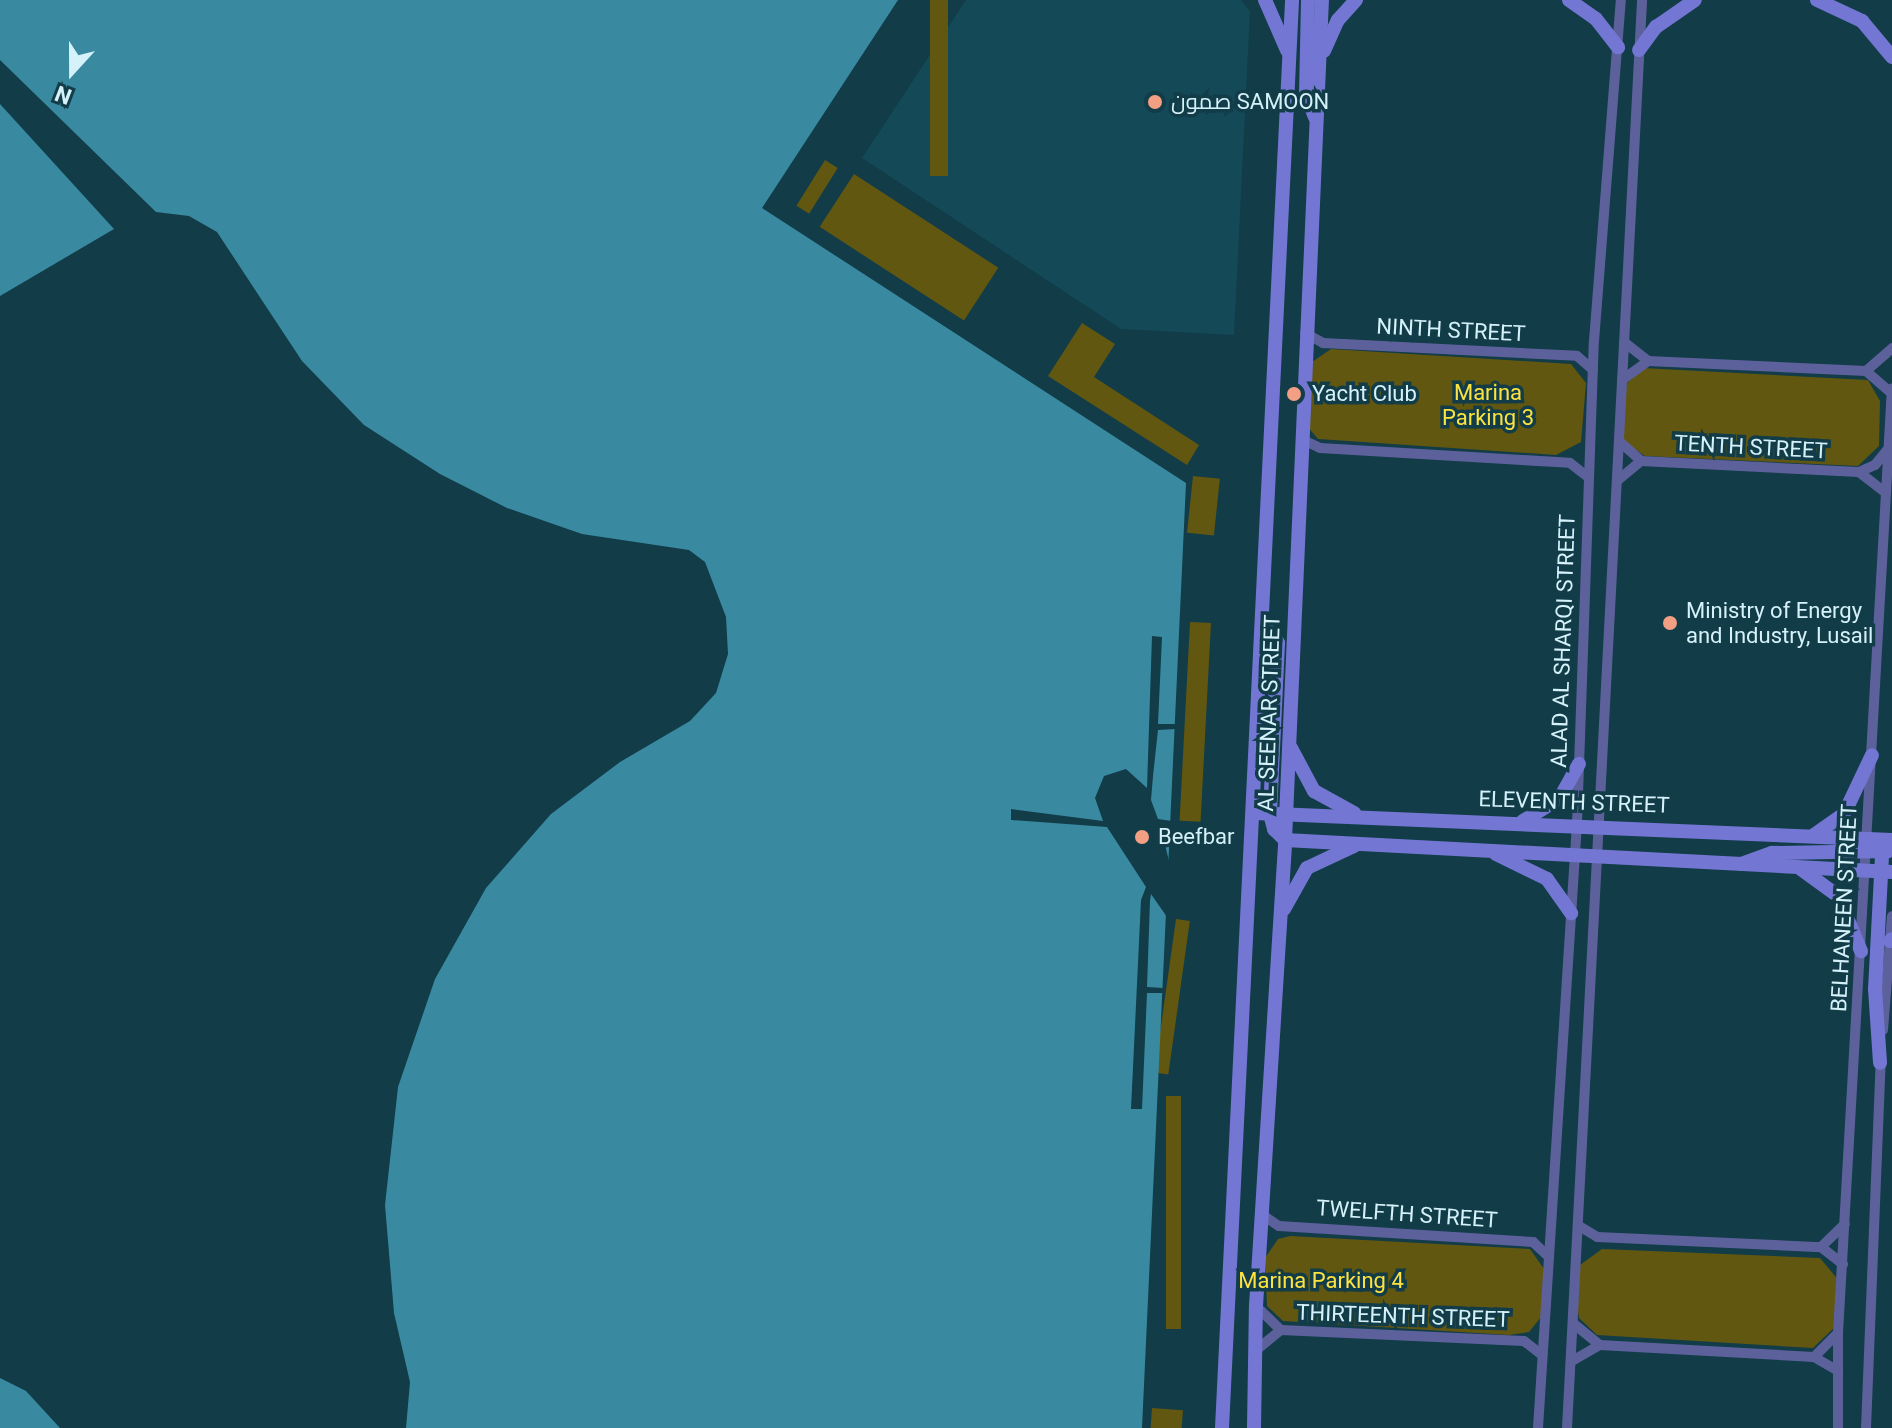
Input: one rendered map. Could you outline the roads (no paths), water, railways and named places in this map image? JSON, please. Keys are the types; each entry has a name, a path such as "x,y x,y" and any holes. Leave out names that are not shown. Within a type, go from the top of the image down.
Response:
{"street":[{"path":"1265,0 1291,58"},
{"name":"AL SEENAR STREET","path":"1222,1428 1262,814 1278,643 1264,625 1292,0"},
{"path":"1308,0 1306,95 1317,121"},
{"name":"AL SEENAR STREET","path":"1254,1428 1256,1306 1287,814 1305,333 1322,0"},
{"path":"1320,63 1338,20 1356,0"},
{"path":"1569,0 1596,19 1618,47"},
{"name":"ALAD AL SHARQI STREET","path":"1538,1428 1577,823 1594,341 1621,0"},
{"name":"ALAD AL SHARQI STREET","path":"1567,1428 1642,0"},
{"path":"1639,50 1656,27 1695,0"},
{"path":"1817,0 1862,21 1892,57"},
{"name":"NINTH STREET","path":"1305,333 1323,343 1577,356"},
{"path":"1593,370 1577,356 1594,341"},
{"path":"1624,342 1648,361 1866,371 1892,392"},
{"path":"1304,357 1323,343"},
{"path":"1866,371 1892,348"},
{"path":"1622,380 1648,361"},
{"name":"BELHANEEN STREET","path":"1868,839 1892,392"},
{"path":"1303,440 1320,448 1570,463 1588,477"},
{"path":"1617,481 1641,461 1619,441"},
{"path":"1302,462 1320,448"},
{"path":"1570,463 1588,448"},
{"path":"1886,493 1859,472 1875,465 1889,449"},
{"name":"TENTH STREET","path":"1641,461 1859,472"},
{"path":"1290,745 1314,791 1362,817"},
{"path":"1812,836 1844,814 1872,755"},
{"path":"1521,822 1560,798 1579,764"},
{"path":"1262,814 1285,840 1797,867 1882,860"},
{"name":"ELEVENTH STREET","path":"1262,814 1577,823 1892,840"},
{"path":"1868,839 1882,860 1875,989 1880,1063"},
{"path":"1281,916 1307,868 1358,844"},
{"path":"1488,851 1547,879 1571,913"},
{"path":"1740,864 1772,853 1882,860"},
{"name":"BELHANEEN STREET","path":"1838,1428 1838,1333 1861,951 1882,860"},
{"path":"1797,867 1830,886 1861,951"},
{"name":"BELHANEEN STREET","path":"1866,1428 1880,1063 1892,916"},
{"path":"1262,1240 1279,1226 1264,1216"},
{"path":"1821,1247 1845,1224"},
{"name":"TWELFTH STREET","path":"1279,1226 1533,1242"},
{"path":"1548,1256 1533,1242 1550,1226"},
{"path":"1579,1226 1597,1237 1821,1247 1843,1264"},
{"path":"1577,1251 1597,1237"},
{"name":"THIRTEENTH STREET","path":"1256,1306 1281,1330 1524,1341 1542,1355"},
{"name":"THIRTEENTH STREET","path":"1524,1341 1544,1324"},
{"path":"1574,1324 1600,1345"},
{"name":"THIRTEENTH STREET","path":"1255,1352 1281,1330"},
{"path":"1814,1357 1838,1333"},
{"path":"1572,1361 1600,1345 1814,1357 1838,1371"}],"place":[{"name":"صمون SAMOON","path":"1155,102"},
{"name":"Yacht Club","path":"1294,394"},
{"name":"Ministry of Energy and Industry, Lusail","path":"1670,623"},
{"name":"Beefbar","path":"1142,837"}],"park label":[{"name":"Marina Parking 3","path":"1488,404"},
{"name":"Marina Parking 4","path":"1321,1281"}]}
